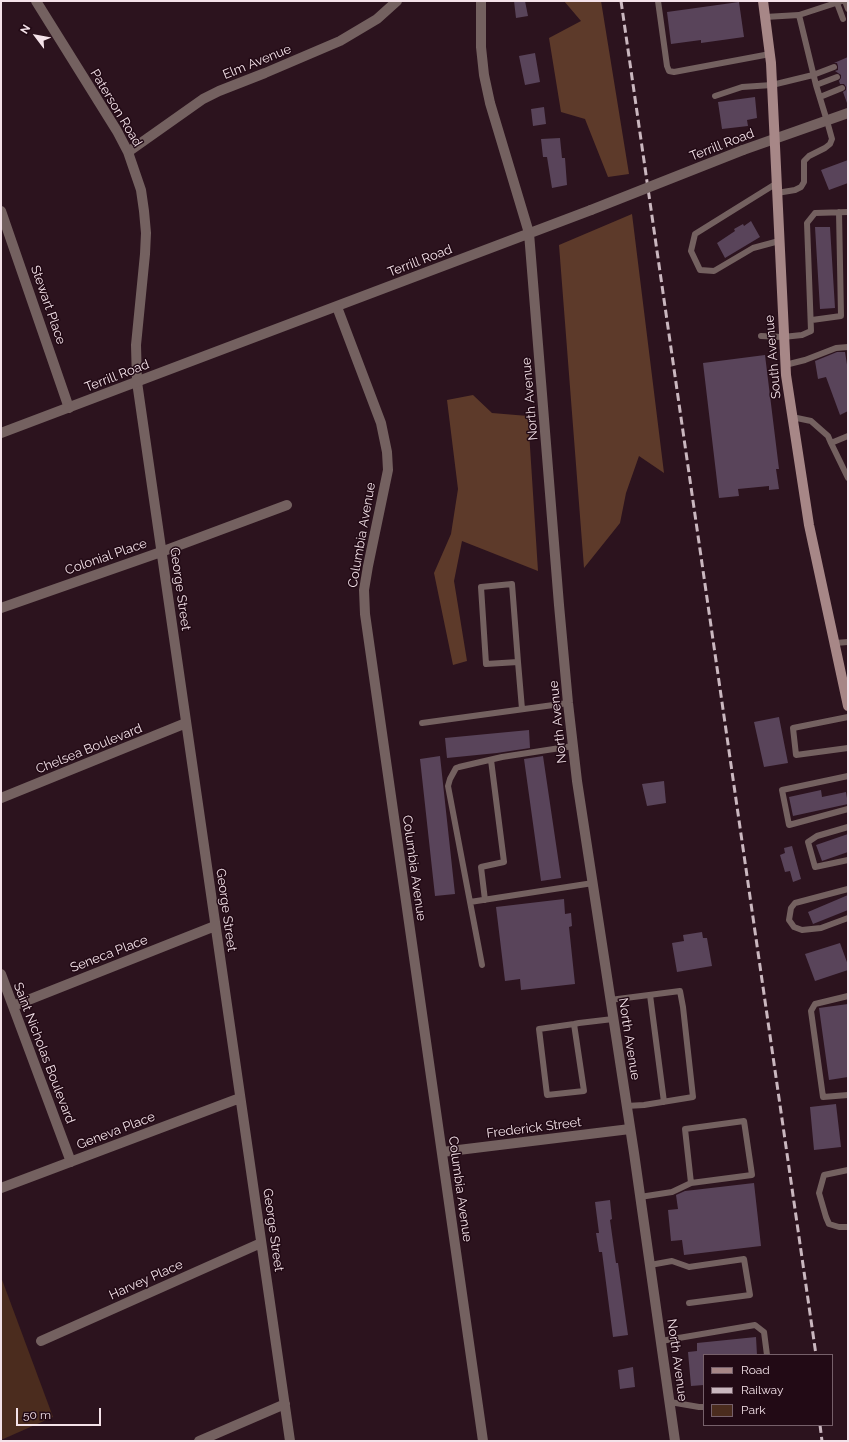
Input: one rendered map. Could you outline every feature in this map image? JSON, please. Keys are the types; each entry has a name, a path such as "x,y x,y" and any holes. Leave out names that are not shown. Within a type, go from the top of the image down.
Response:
{"main road":[{"name":"South Avenue","path":"763,1 770,54 772,85 785,365 809,525 848,706"}],"street":[{"name":"Paterson Road","path":"36,1 117,131 128,152 141,190 146,233 136,345 137,382"},
{"name":"Elm Avenue","path":"128,152 203,99 340,41 377,19 397,1"},
{"name":"North Avenue","path":"481,1 481,47 484,75 490,103 529,233 568,702 573,746 675,1441"},
{"name":"Terrill Road","path":"1,433 567,219 743,150 848,113"},
{"name":"Stewart Place","path":"1,211 70,408"},
{"name":"Columbia Avenue","path":"337,306 381,423 387,452 388,470 365,584 365,614 483,1441"},
{"name":"George Street","path":"137,382 290,1441"},
{"name":"Colonial Place","path":"1,608 161,552 287,505"},
{"name":"Chelsea Boulevard","path":"1,798 186,723"},
{"name":"Seneca Place","path":"13,1006 216,926"},
{"name":"Saint Nicholas Boulevard","path":"1,974 71,1162"},
{"name":"Geneva Place","path":"1,1188 240,1098"},
{"name":"Frederick Street","path":"442,1152 630,1129"},
{"name":"Harvey Place","path":"41,1341 261,1243"},
{"path":"199,1441 285,1404"}],"lane":[{"path":"658,1 669,72 770,54"},
{"path":"765,17 799,15 841,2"},
{"path":"841,2 848,9"},
{"path":"841,2 843,19"},
{"path":"779,241 753,248 714,271 700,270 691,251 696,234 777,188 795,190 801,187 804,182 804,161 809,156 830,144 832,139 828,121 813,75 799,15"},
{"path":"715,96 742,87 772,85 813,75 834,67"},
{"path":"816,85 837,77"},
{"path":"820,97 842,88"},
{"path":"812,320 841,316 839,212"},
{"path":"761,336 783,337 802,335 811,331 812,320 807,223 815,213 848,212"},
{"path":"841,303 848,303"},
{"path":"785,365 805,360 836,348 848,347"},
{"path":"792,417 811,421 828,436 848,478"},
{"path":"831,443 848,436"},
{"path":"518,662 486,664 481,587 512,584 522,709"},
{"path":"834,643 848,642"},
{"path":"422,722 568,702"},
{"path":"848,717 793,728 796,755 848,748"},
{"path":"482,965 448,786 450,779 456,768 459,767 573,746"},
{"path":"485,900 481,867 504,862 491,760"},
{"path":"848,776 782,790 789,825 848,809"},
{"path":"848,827 817,836 808,842 815,867 848,860"},
{"path":"470,902 593,883"},
{"path":"848,889 795,903 791,908 788,920 794,927 802,930 821,928 848,918"},
{"path":"610,1000 680,991 693,1097 644,1105 626,1106"},
{"path":"650,995 664,1102"},
{"path":"848,996 815,1004 811,1011 823,1097 848,1095"},
{"path":"574,1024 584,1091 548,1095 539,1029 574,1024 613,1019"},
{"path":"640,1197 672,1192 691,1183 752,1175 744,1121 685,1129 691,1183"},
{"path":"848,1170 824,1175 818,1193 829,1224 839,1227 848,1227"},
{"path":"650,1265 672,1261 689,1267 744,1259 750,1295 689,1303"},
{"path":"661,1341 755,1325 764,1332 767,1354"},
{"path":"670,1402 699,1407 703,1406"}],"green space":[{"path":"1,1277 53,1417 1,1440"}],"shaded area":[{"path":"564,1 601,1 629,174 608,177 585,119 561,112 549,38 581,21"},
{"path":"632,214 664,473 639,456 626,493 620,523 584,568 559,245"},
{"path":"473,395 492,413 528,416 538,571 462,541 454,581 467,661 453,665 434,573 451,534 458,489 447,400"}],"building":[{"path":"514,1 525,1 528,16 516,18"},
{"path":"739,2 744,37 701,43 701,40 671,44 667,12"},
{"path":"535,53 540,82 525,85 519,56"},
{"path":"848,57 847,103 843,92 846,90 846,87 844,84 840,84 839,81 841,75 835,71 838,70 838,66 837,63 834,63"},
{"path":"755,97 757,118 747,120 748,126 722,129 718,102"},
{"path":"544,107 546,124 533,126 531,109"},
{"path":"560,138 562,158 565,158 567,185 552,188 547,157 543,157 541,139"},
{"path":"848,160 848,183 829,190 821,170"},
{"path":"751,221 760,237 725,258 717,243 735,231 734,229 743,224 744,226"},
{"path":"815,227 830,227 835,308 820,309"},
{"path":"837,352 845,352 848,371 848,411 840,415 826,377 818,379 815,361"},
{"path":"765,355 779,469 776,469 779,489 769,490 769,486 738,489 739,496 719,498 703,363"},
{"path":"779,717 788,763 764,767 754,722"},
{"path":"529,730 530,748 447,758 445,738"},
{"path":"440,756 455,894 435,896 420,759"},
{"path":"543,756 561,878 541,881 524,759"},
{"path":"664,781 666,803 647,806 642,784"},
{"path":"821,790 822,797 846,792 848,804 793,816 789,797"},
{"path":"848,834 848,852 822,861 816,845"},
{"path":"792,846 801,879 793,882 790,871 785,872 780,855 785,853 784,848"},
{"path":"848,895 848,910 813,924 808,912"},
{"path":"564,899 565,914 571,913 572,926 569,927 575,984 521,990 520,979 505,981 496,907"},
{"path":"702,932 703,938 707,938 712,966 677,972 672,943 684,941 683,935"},
{"path":"840,943 848,965 848,970 815,981 805,954"},
{"path":"848,1004 848,1077 829,1080 819,1008"},
{"path":"836,1104 841,1147 814,1150 810,1107"},
{"path":"754,1183 761,1246 684,1255 682,1240 671,1241 668,1210 678,1209 676,1195 685,1191"},
{"path":"610,1200 612,1219 610,1220 616,1263 618,1263 628,1335 613,1337 602,1252 599,1252 596,1233 599,1233 595,1202"},
{"path":"756,1337 757,1354 703,1354 703,1385 691,1386 688,1352 697,1351 697,1343"},
{"path":"633,1367 635,1387 620,1389 618,1370"}],"railway":[{"path":"621,1 816,1354"},
{"path":"820,1426 822,1441"}]}
